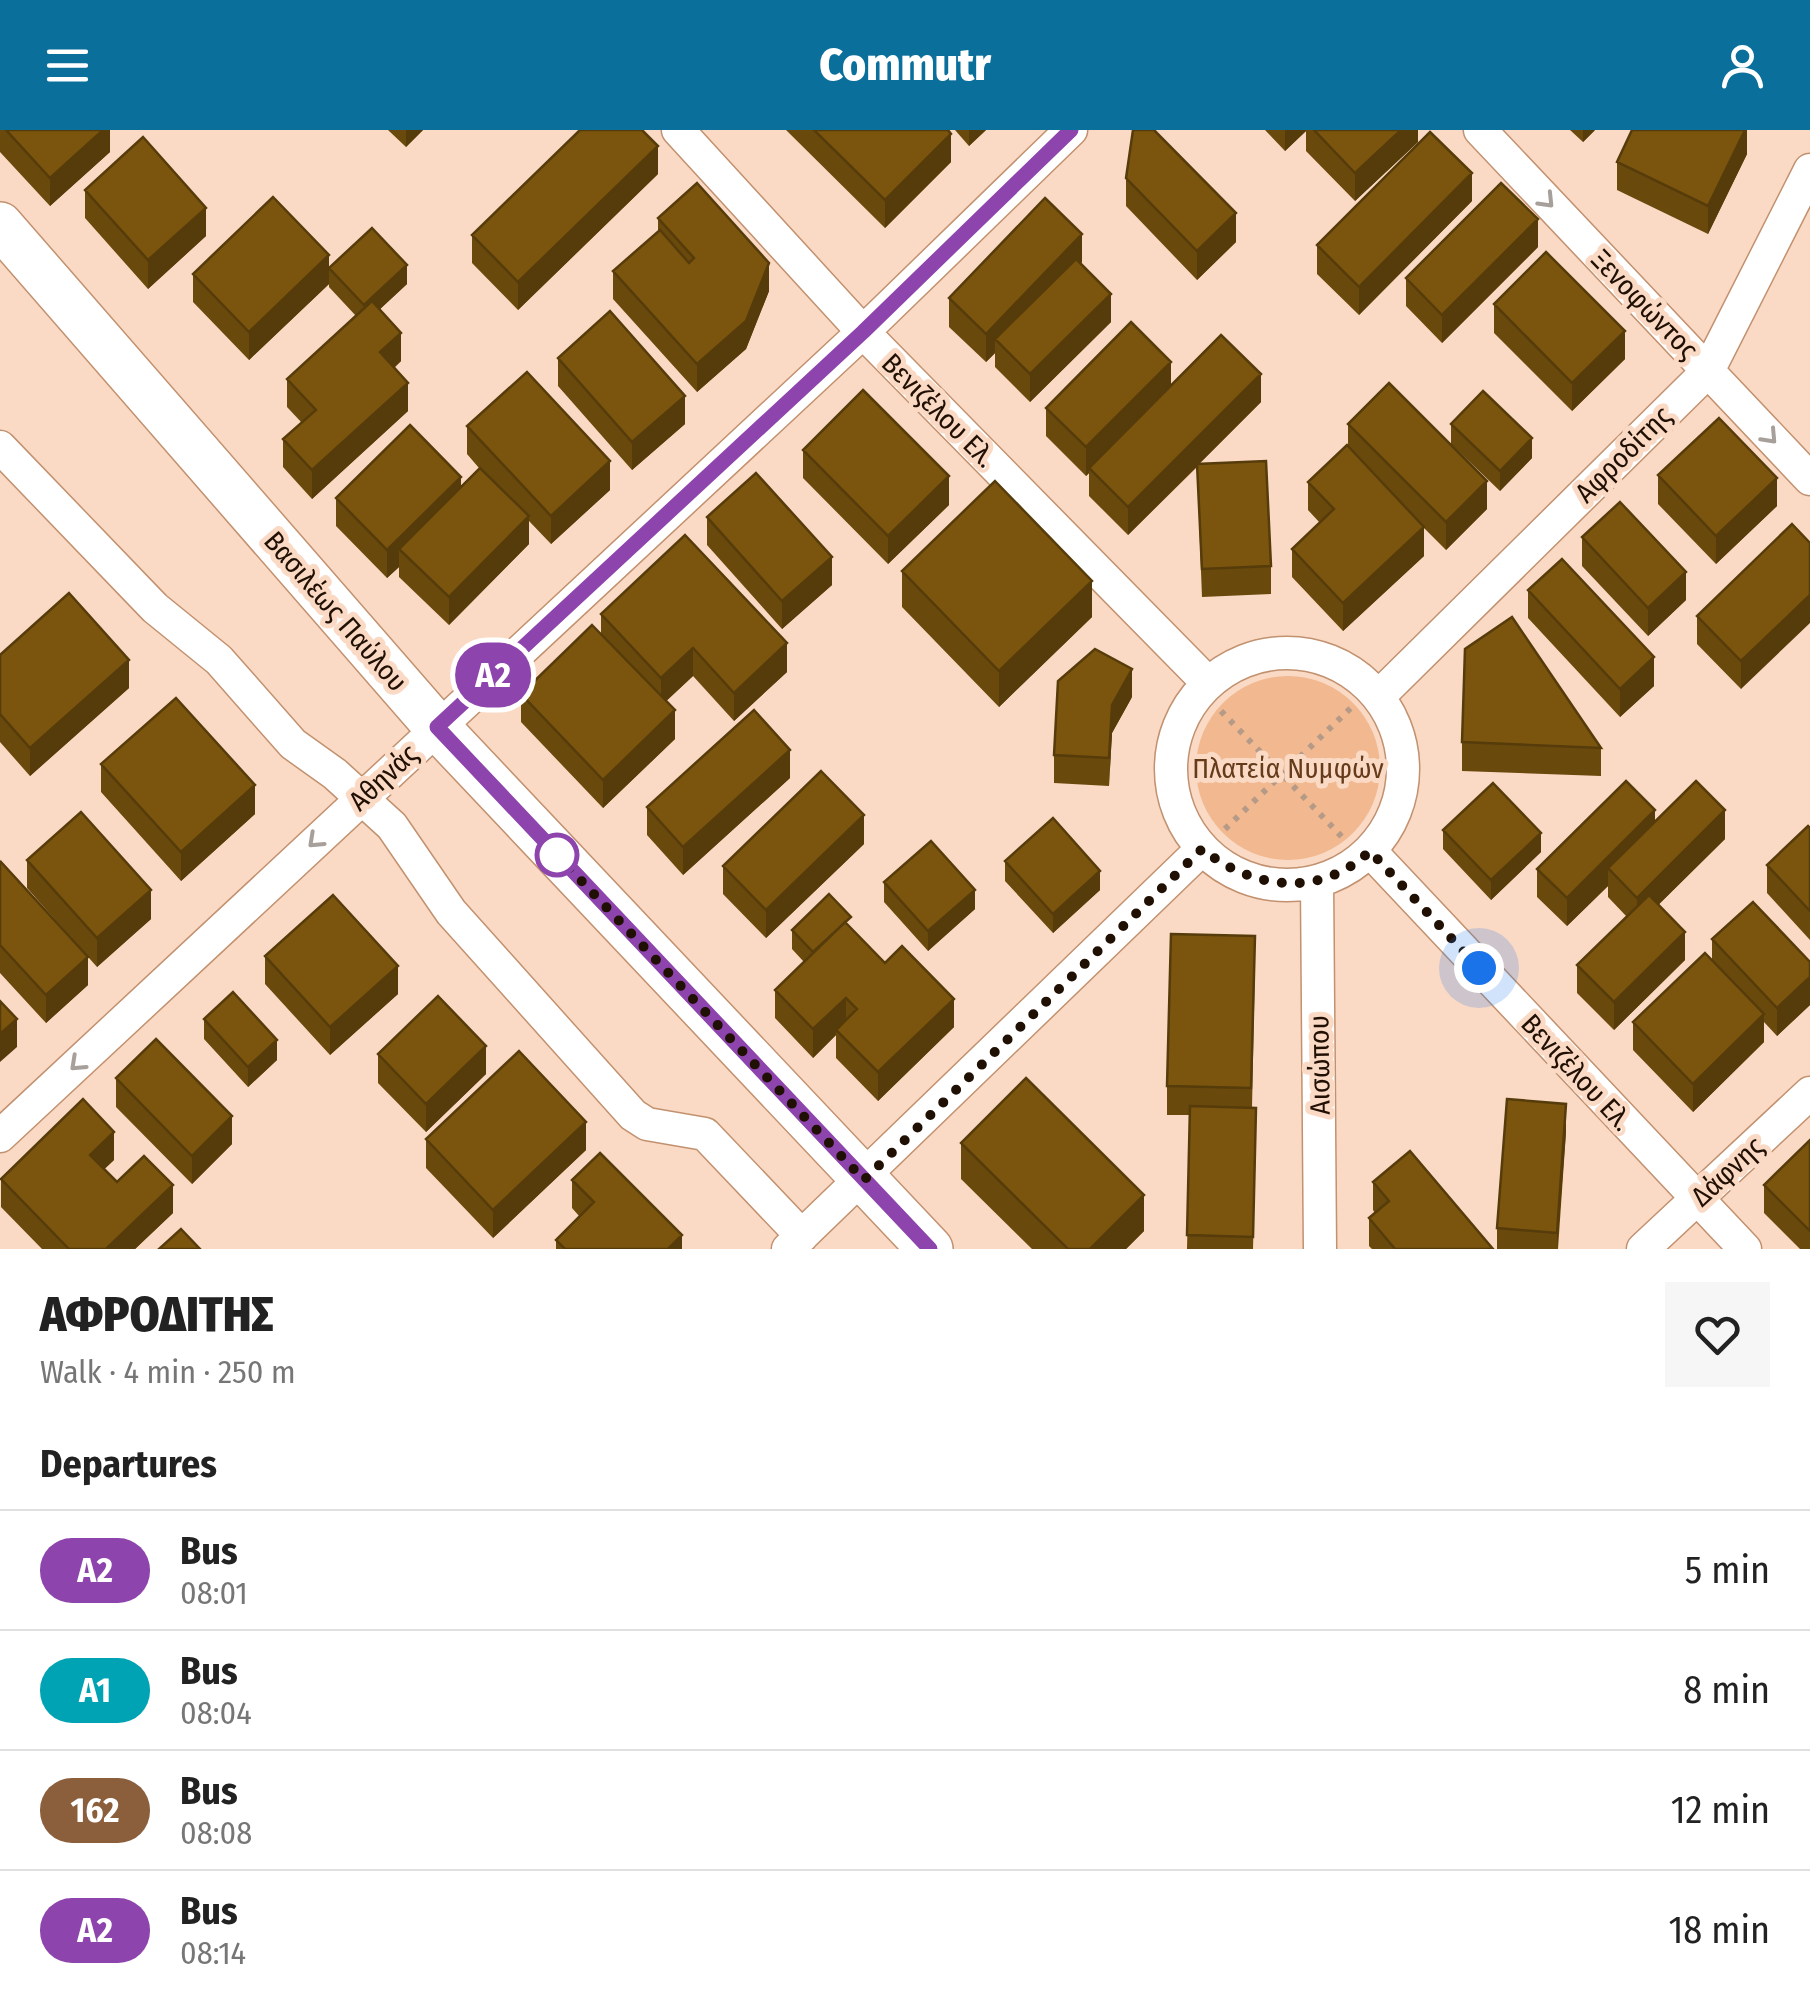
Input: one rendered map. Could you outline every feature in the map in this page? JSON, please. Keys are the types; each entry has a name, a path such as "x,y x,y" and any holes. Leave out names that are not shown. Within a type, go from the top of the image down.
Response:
{"street":[{"name":"Βενιζέλου Ελ.","path":"678,130 863,332 1204,686"},
{"name":"Αθηνάς","path":"0,1136 863,332 1071,130"},
{"name":"Ξενοφώντος","path":"1480,130 1810,479"},
{"name":"Αφροδίτης","path":"1375,692 1708,371 1810,170"},
{"name":"Βασιλέως Παύλου","path":"0,225 437,727 930,1249"},
{"path":"0,447 164,616 219,660 293,744 362,797 412,850 451,912 633,1115 647,1124 705,1134 795,1242 864,1180 1202,849"},
{"path":"1272,653 1308,654 1342,666 1375,692 1398,733 1404,775 1394,816 1366,855 1317,881 1286,885 1256,881 1227,869 1202,849 1182,821 1171,787 1171,770 1181,718 1204,686 1238,663 1272,653"},
{"name":"Βενιζέλου Ελ.","path":"1366,855 1744,1249"},
{"name":"Αισώπου","path":"1317,881 1320,1249"},
{"name":"Δάφνης","path":"1643,1249 1810,1093"}],"path":[{"path":"1204,686 1283,776 1366,855"},
{"path":"1202,849 1375,692"}],"green space":[{"name":"Πλατεία Νυμφών","path":"1288,676 1323,683 1353,703 1373,733 1380,768 1373,803 1353,833 1323,853 1288,860 1253,853 1223,833 1203,803 1196,768 1203,733 1223,703 1253,683"}],"building":[{"path":"6,130 103,130 50,178"},
{"path":"580,130 642,130 658,146 518,282 472,235"},
{"path":"814,130 948,130 951,134 885,200"},
{"path":"1133,130 1154,130 1236,213 1197,251 1126,178"},
{"path":"1314,130 1401,130 1355,173"},
{"path":"1632,130 1745,130 1708,206 1617,162"},
{"path":"1430,132 1472,173 1359,287 1317,245"},
{"path":"143,137 206,208 148,260 85,190"},
{"path":"697,183 769,263 746,321 697,364 613,271 660,230 689,263 694,258 658,218"},
{"path":"1501,183 1538,219 1442,315 1406,278"},
{"path":"273,197 329,255 249,332 193,274"},
{"path":"1045,198 1082,234 986,334 949,298"},
{"path":"372,228 407,265 364,305 329,268"},
{"path":"1546,252 1625,331 1572,383 1494,304"},
{"path":"1076,259 1111,294 1030,374 995,339"},
{"path":"372,301 401,333 380,352 408,383 312,470 283,439 316,410 287,379"},
{"path":"610,311 685,396 632,442 558,358"},
{"path":"1131,322 1171,362 1086,447 1046,408"},
{"path":"1221,335 1261,374 1128,507 1089,468"},
{"path":"527,372 610,461 551,516 467,426"},
{"path":"1389,383 1487,481 1446,522 1348,424"},
{"path":"863,390 949,476 888,536 803,450"},
{"path":"1483,391 1532,438 1500,471 1451,424"},
{"path":"1719,418 1777,478 1716,536 1658,475"},
{"path":"410,425 461,477 387,550 336,498"},
{"path":"1347,445 1424,527 1343,603 1292,549 1334,509 1308,482"},
{"path":"1266,461 1271,566 1202,569 1197,464"},
{"path":"480,468 529,516 449,597 399,549"},
{"path":"756,473 832,557 782,601 707,517"},
{"path":"995,481 1092,581 999,671 902,571"},
{"path":"1620,502 1686,572 1648,608 1582,537"},
{"path":"1792,524 1810,543 1810,595 1741,661 1697,616"},
{"path":"685,535 787,643 734,693 693,648 661,678 601,614"},
{"path":"1562,559 1654,657 1620,689 1528,590"},
{"path":"69,593 129,660 30,748 0,714 0,655"},
{"path":"1512,617 1601,748 1462,742 1465,649"},
{"path":"592,625 675,710 603,780 521,694"},
{"path":"1095,649 1132,669 1112,705 1109,758 1054,755 1058,681"},
{"path":"176,698 255,785 181,852 101,764"},
{"path":"754,710 790,750 683,847 647,807"},
{"path":"821,771 864,815 766,910 723,866"},
{"path":"1626,781 1655,810 1567,898 1537,869"},
{"path":"1696,781 1725,810 1637,898 1608,868"},
{"path":"1493,783 1541,833 1491,880 1443,830"},
{"path":"81,812 151,890 97,938 27,860"},
{"path":"1053,818 1100,871 1053,914 1005,861"},
{"path":"1810,828 1810,911 1767,865"},
{"path":"931,841 975,890 928,931 884,882"},
{"path":"1,862 88,957 46,995 0,945"},
{"path":"829,894 851,917 813,952 792,930"},
{"path":"333,895 398,966 330,1027 265,956"},
{"path":"1649,895 1685,932 1614,1002 1577,965"},
{"path":"1753,902 1810,962 1810,977 1777,1008 1712,939"},
{"path":"845,922 885,963 902,946 954,999 878,1072 836,1030 857,1009 846,998 813,1029 775,990"},
{"path":"1171,934 1255,936 1251,1088 1167,1086"},
{"path":"1705,953 1764,1014 1693,1084 1633,1022"},
{"path":"233,992 277,1040 248,1067 204,1019"},
{"path":"438,996 486,1046 426,1104 378,1054"},
{"path":"0,1001 17,1019 0,1034"},
{"path":"156,1039 232,1116 192,1156 116,1078"},
{"path":"519,1051 586,1122 493,1210 426,1139"},
{"path":"1026,1078 1144,1195 1090,1249 1068,1249 961,1143"},
{"path":"83,1099 114,1132 90,1155 117,1182 144,1156 173,1185 106,1249 69,1249 1,1179"},
{"path":"1507,1099 1566,1104 1557,1233 1497,1228"},
{"path":"1190,1106 1256,1108 1253,1237 1187,1235"},
{"path":"1810,1140 1810,1231 1764,1185"},
{"path":"1410,1151 1493,1249 1395,1249 1369,1218 1389,1201 1373,1182"},
{"path":"600,1153 682,1235 668,1249 565,1249 556,1240 594,1202 572,1180"},
{"path":"181,1229 200,1249 159,1249"}],"bus line":[{"name":"Α2","path":"930,1249 437,727 863,332 1071,130"}],"route":[{"path":"557,855 864,1180 1202,849 1227,869 1256,881 1286,885 1317,881 1370,851 1479,968"}]}
